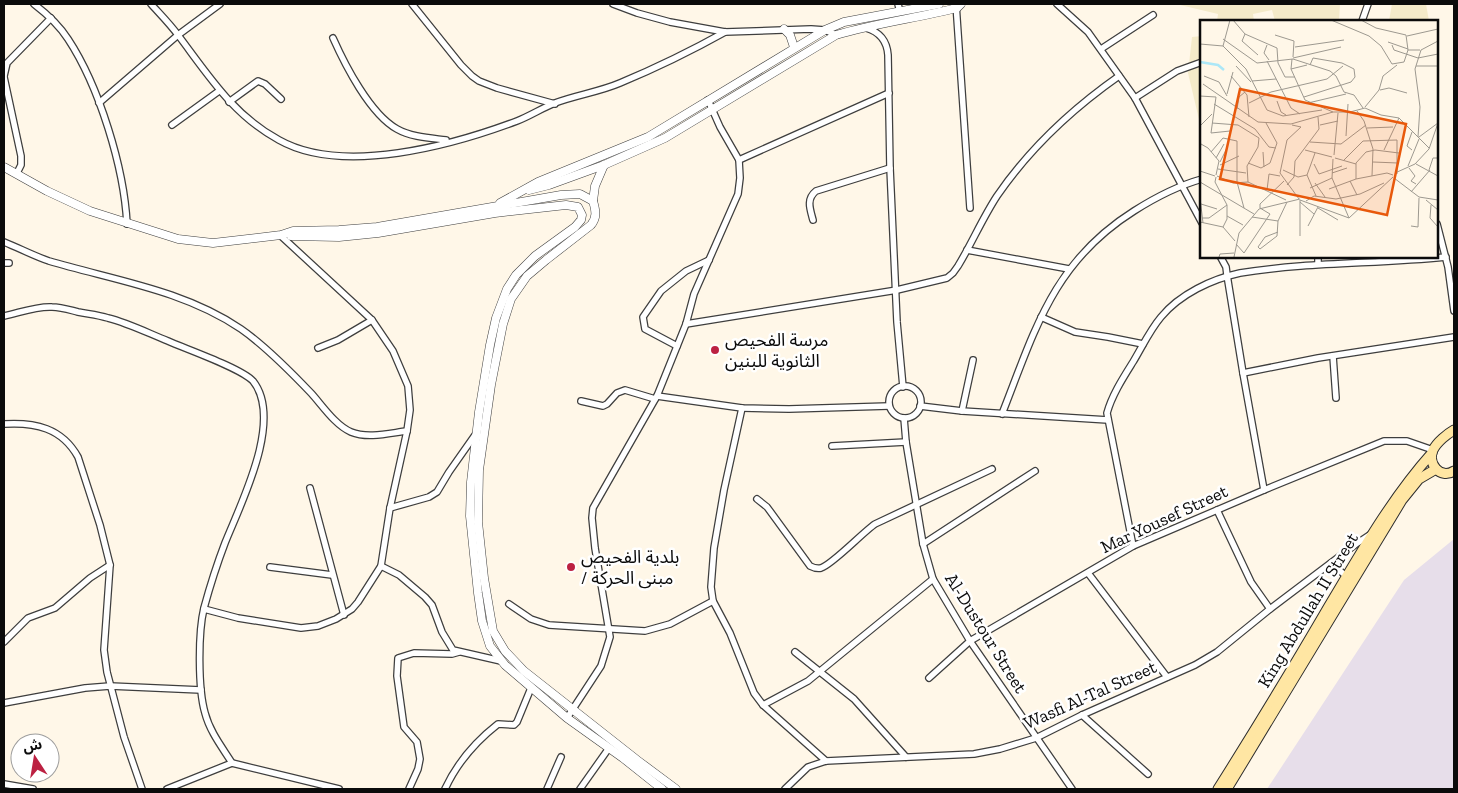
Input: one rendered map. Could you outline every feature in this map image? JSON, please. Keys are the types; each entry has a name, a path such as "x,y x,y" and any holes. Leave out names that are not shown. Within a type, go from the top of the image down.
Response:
{"main road":[{"name":"King Abdullah II Street","path":"1218,789 1285,682 1373,533 1407,482 1453,430"},
{"path":"1433,451 1432,459 1436,469 1444,474 1454,472"},
{"name":"King Abdullah II Street","path":"1227,789 1402,500 1419,479 1436,469"}],"street":[{"path":"34,4 51,18 68,39 82,63 99,103 118,168 126,211 126,224"},
{"path":"151,4 178,35 219,91 262,131 281,142 332,156 368,157 406,152 516,121 555,104 619,83 693,50 726,32"},
{"path":"99,103 178,35 220,4"},
{"path":"412,4 461,65 480,82 555,104"},
{"path":"613,4 670,22 726,32 784,29 825,30 836,35"},
{"path":"495,209 538,182 648,137 825,30 844,22 899,8 939,4"},
{"path":"1057,4 1079,22 1101,49 1134,98 1200,219"},
{"path":"1362,20 1368,4"},
{"path":"524,190 541,188 604,165 665,138 836,35 863,27 921,17 958,5 970,208"},
{"path":"1101,49 1153,15"},
{"path":"16,173 20,165 21,156 4,76 7,63 51,18"},
{"path":"863,27 881,35 887,48 890,168 903,387"},
{"path":"784,29 790,35 794,47"},
{"path":"333,38 343,60 361,90 390,124 410,134 450,141"},
{"path":"1134,98 1176,71 1200,63"},
{"path":"686,324 897,290 951,276 998,195 1043,140 1080,104 1119,76"},
{"path":"229,102 258,81 265,84 282,99"},
{"path":"172,125 219,91"},
{"path":"738,160 889,93"},
{"path":"567,718 604,659 610,643 592,518 593,508 656,397 686,324 694,294 738,194 740,178 738,160 708,100"},
{"path":"604,165 595,186 593,201 596,216 591,225 532,271 521,283 511,299 483,412 475,436 470,516 478,593 485,633 490,646 501,661 567,718 662,789"},
{"path":"4,167 81,207 126,224 178,239 213,243 294,232 377,227 495,209 574,194 580,194 593,201"},
{"path":"813,220 809,200 816,191 890,168"},
{"path":"1002,414 1041,317 1069,269 1100,236 1123,218 1164,193 1200,180"},
{"path":"495,209 566,204 576,205 582,215 581,220 575,227 535,256 516,275 507,289 496,318 492,336 483,412 478,522 484,578 493,631 505,651 524,670 676,789"},
{"path":"1438,228 1446,256 1454,311"},
{"path":"204,610 238,618 301,628 318,626 344,615 358,602 381,566 390,508 407,432 410,410 408,386 393,351 372,320 281,235"},
{"path":"4,242 47,260 119,279 168,295 219,316 258,342 303,384 340,425 350,432 370,435 407,432"},
{"path":"967,250 1069,269"},
{"path":"1438,257 1446,256"},
{"path":"1221,258 1228,275 1264,490"},
{"path":"1318,258 1318,264"},
{"path":"1133,546 1108,420 1113,397 1143,344 1161,318 1182,298 1228,275 1261,269 1318,264 1363,263 1422,258"},
{"path":"677,346 645,330 643,317 661,291 686,271 709,260"},
{"path":"4,316 52,307 108,318 229,367 248,377 257,389 262,408 263,422 259,453 241,506 222,549 204,610 201,652 201,690 205,714 232,763"},
{"path":"1041,317 1075,332 1108,336 1143,344"},
{"path":"318,348 338,340 372,320"},
{"path":"1243,372 1454,337"},
{"path":"1333,356 1336,398"},
{"path":"962,411 973,360"},
{"path":"903,387 910,388 917,392 920,398 920,406 914,415 904,418 892,412 889,400 892,393 897,389 903,387"},
{"path":"581,401 603,406 617,393 625,390 656,397 742,408 789,409 889,406"},
{"path":"920,406 1002,414 1108,420"},
{"path":"742,408 724,490 714,548 711,587 713,601 738,651 749,682 763,704 826,761"},
{"name":"Al-Dustour Street","path":"904,418 906,442 923,544 933,579 970,641 1072,789"},
{"path":"4,424 26,423 46,427 61,436 74,450 100,526 110,566 104,661 124,737 142,789"},
{"path":"390,508 429,497 437,492 475,436"},
{"name":"Mar Yousef Street","path":"929,678 970,641 1133,546 1384,441 1407,441 1433,451"},
{"path":"832,446 906,442"},
{"path":"757,499 768,507 810,566 816,569 825,566 863,532 876,524 916,503 992,469"},
{"path":"923,544 1035,471"},
{"path":"310,488 344,615"},
{"path":"1217,510 1251,582 1270,609"},
{"name":"Wasfi Al-Tal Street","path":"785,789 808,767 826,761 974,754 1000,749 1036,738 1082,715 1195,665 1216,652 1270,609 1373,533"},
{"path":"1331,563 1346,576"},
{"path":"4,642 28,618 56,608 90,578 110,566"},
{"path":"381,566 399,575 432,605 445,638 453,650 501,661"},
{"path":"270,567 332,575"},
{"path":"1088,572 1167,677"},
{"path":"763,704 808,681 821,672 933,579"},
{"path":"509,604 540,623 645,632 670,624 713,601"},
{"path":"408,789 418,769 420,759 417,742 404,727 396,676 398,658 414,653 452,654 459,652"},
{"path":"796,652 854,699 906,757"},
{"path":"4,703 85,688 110,686 201,690"},
{"path":"445,789 453,772 475,744 498,724 514,725 531,688"},
{"path":"1082,715 1148,774"},
{"path":"580,789 609,748"},
{"path":"547,789 561,757"},
{"path":"167,789 232,763 339,789"},
{"path":"4,784 34,789"}],"shaded area":[{"path":"1176,4 1340,4 1339,20 1275,20 1272,10 1253,14 1254,20 1217,20 1218,14"},
{"path":"1392,4 1426,4 1429,20 1389,20"},
{"path":"1200,36 1200,124 1188,73 1192,37"},
{"path":"1454,539 1454,789 1267,789 1404,580"}],"place":[{"name":"مرسة الفحيص الثانوية للبنين","path":"715,350"},
{"name":"بلدية الفحيص / مبنى الحركة","path":"571,567"}]}
